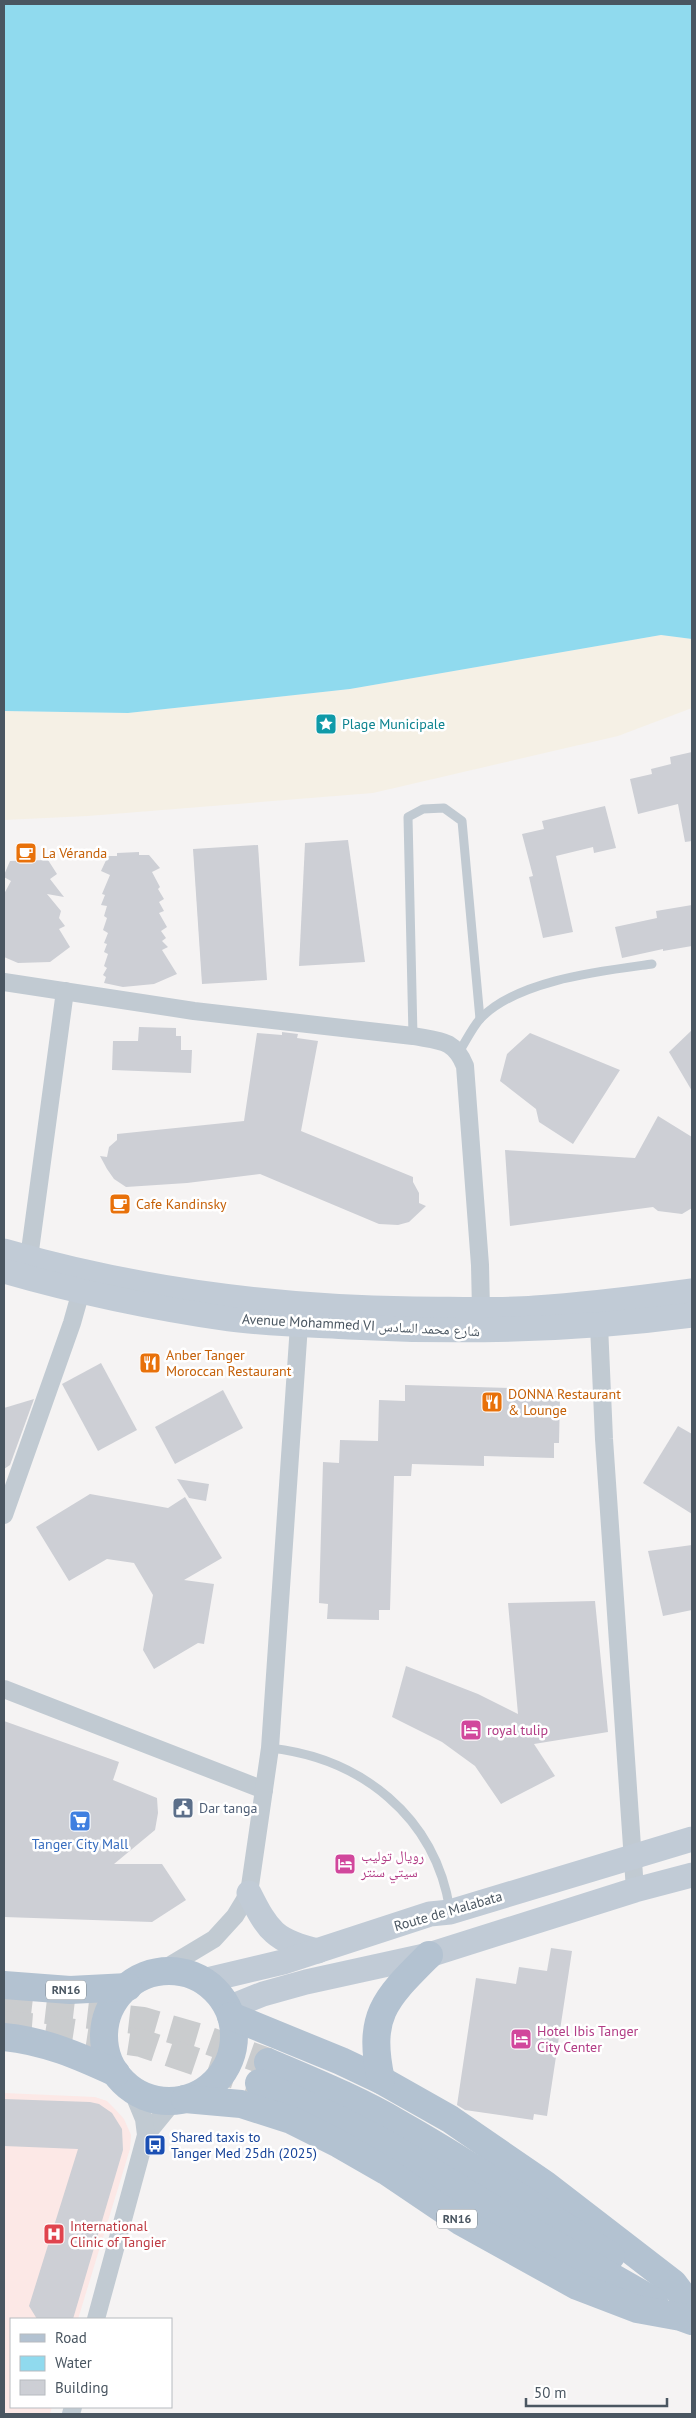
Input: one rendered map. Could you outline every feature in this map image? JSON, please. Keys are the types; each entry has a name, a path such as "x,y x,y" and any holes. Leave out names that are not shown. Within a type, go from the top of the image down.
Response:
{"main road":[{"name":"Avenue Mohammed VI شارع محمد السادس","path":"4,1251 138,1284 224,1297 311,1305 481,1310 586,1304 692,1291"},
{"name":"Avenue Mohammed VI شارع محمد السادس","path":"4,1271 81,1291 228,1318 299,1325 483,1331 599,1325 692,1316"},
{"name":"Route de Malabata","path":"203,1981 248,1972 430,1914 450,1912 692,1839"},
{"path":"230,2012 263,1994 306,1982 429,1955 692,1874"},
{"path":"249,1893 261,1916 281,1940 295,1946 318,1951"},
{"path":"381,2080 375,2052 376,2030 382,2008 394,1989 429,1955"},
{"name":"RN16","path":"124,2082 107,2057 103,2038 106,2018 114,2001 137,1979 159,1972 174,1971 190,1974 218,1992 230,2012"},
{"name":"RN16","path":"4,1985 70,1990 128,1986"},
{"path":"230,2012 381,2080 450,2119 546,2186 673,2283 689,2312"},
{"path":"179,2101 202,2093 216,2082 226,2068 233,2051 234,2033 230,2012"},
{"name":"RN16","path":"4,2037 24,2039 59,2048 124,2082 152,2100 240,2104 291,2120 370,2162 460,2220 577,2286 638,2309 689,2312"},
{"path":"264,2072 345,2095 397,2122 474,2167 689,2312"}],"street":[{"path":"4,982 203,1012 413,1036 436,1040 459,1052 465,1066 480,1265 481,1310"},
{"path":"29,1258 65,991"},
{"path":"4,1515 72,1323 81,1291"},
{"path":"159,1972 214,1939 235,1916 249,1893 270,1748 299,1325"},
{"path":"599,1325 605,1449 635,1890"},
{"path":"4,1689 264,1790"},
{"path":"96,2318 146,2135 142,2112 124,2082"},
{"path":"146,2135 179,2101"}],"lane":[{"path":"413,1036 408,817 422,809 444,808 462,821 480,1019"},
{"path":"459,1052 480,1019 518,992 589,973 652,964"},
{"path":"270,1748 294,1751 323,1758 347,1769 388,1797 411,1820 431,1849 446,1888 450,1912"}],"shaded area":[{"name":"International Clinic of Tangier","path":"4,2093 95,2097 107,2101 124,2119 131,2135 130,2149 78,2318 10,2318 10,2408 52,2408 50,2414 4,2414"}],"sand":[{"name":"Plage Municipale","path":"661,635 692,639 692,708 618,736 373,793 88,816 4,820 4,711 128,713 350,689"}],"water":[{"path":"4,4 692,4 692,639 661,635 350,689 128,713 4,711"}],"building":[{"path":"692,752 692,841 685,842 678,804 638,814 630,779 652,774 651,769 671,764 670,757"},
{"path":"605,806 616,848 594,853 593,847 556,856 573,932 543,938 529,877 533,876 522,834 544,829 542,821"},
{"path":"348,840 365,962 299,966 305,843"},
{"path":"258,845 267,980 202,984 193,849"},
{"path":"139,852 139,855 149,855 160,868 152,872 164,899 159,902 164,911 159,913 167,927 161,931 166,938 162,941 168,947 162,950 177,974 154,984 123,987 104,983 106,977 103,975 107,968 104,966 108,954 104,952 107,944 104,943 108,933 103,930 107,918 104,916 107,906 101,905 105,895 102,894 110,875 101,871 108,856 117,856 117,853"},
{"path":"48,860 57,874 50,879 64,897 47,894 61,911 59,918 65,926 59,929 70,947 50,962 18,963 4,957 4,894 11,881 4,877 4,875 10,861"},
{"path":"692,905 692,946 663,951 663,949 622,958 615,927 657,918 656,911"},
{"path":"139,1027 176,1028 176,1036 181,1036 181,1050 192,1050 191,1073 112,1070 113,1041 138,1041"},
{"path":"692,1030 692,1091 669,1052"},
{"path":"282,1032 298,1034 297,1038 318,1041 301,1131 413,1177 413,1182 419,1193 419,1203 426,1206 409,1222 398,1225 379,1224 260,1174 187,1183 126,1187 114,1179 107,1169 100,1156 107,1157 109,1147 117,1140 117,1134 244,1121 257,1033 282,1035"},
{"path":"530,1033 620,1070 573,1144 539,1122 536,1109 500,1081 507,1054"},
{"path":"658,1116 692,1137 692,1208 682,1214 658,1211 653,1207 510,1226 505,1150 635,1158"},
{"path":"101,1363 137,1430 98,1451 62,1384"},
{"path":"405,1385 546,1389 546,1395 560,1396 559,1443 554,1443 554,1458 484,1456 484,1466 412,1464 411,1476 394,1476 390,1610 379,1610 379,1620 327,1619 328,1604 319,1603 323,1462 339,1463 340,1440 378,1441 379,1400 405,1401"},
{"path":"223,1390 243,1428 175,1464 155,1427"},
{"path":"34,1399 10,1465 4,1469 4,1408"},
{"path":"678,1426 692,1434 692,1514 643,1483"},
{"path":"177,1479 209,1484 206,1501 189,1498"},
{"path":"90,1494 168,1508 185,1497 222,1558 184,1580 214,1584 204,1644 198,1643 154,1669 143,1650 153,1595 134,1563 107,1559 69,1581 36,1527"},
{"path":"692,1545 692,1610 663,1616 648,1551"},
{"path":"595,1601 608,1732 534,1744 555,1776 501,1804 475,1766 442,1742 392,1717 406,1666 478,1694 518,1714 508,1603"},
{"name":"Tanger City Mall","path":"4,1721 119,1762 113,1780 157,1798 158,1813 155,1830 114,1864 162,1864 186,1900 152,1922 4,1917"},
{"path":"551,1948 572,1951 547,2116 534,2114 533,2120 465,2110 457,2105 476,1978 516,1984 519,1967 547,1971"},
{"path":"4,2099 90,2102 99,2104 112,2113 122,2129 123,2150 73,2318 36,2318 29,2306 78,2149 4,2146"}],"tunnel":[{"path":"4,2005 143,2021 198,2037 268,2062"},
{"path":"4,2025 42,2028 141,2043 259,2083"}],"place":[{"name":"Plage Municipale","path":"326,724"},
{"name":"La Véranda","path":"26,853"},
{"name":"Cafe Kandinsky","path":"120,1204"},
{"name":"Anber Tanger Moroccan Restaurant","path":"150,1363"},
{"name":"DONNA Restaurant & Lounge","path":"492,1402"},
{"name":"royal tulip","path":"471,1730"},
{"name":"Dar tanga","path":"183,1808"},
{"name":"Tanger City Mall","path":"80,1821"},
{"name":"رويال توليب سيتي سنتر","path":"345,1864"},
{"name":"Hotel Ibis Tanger City Center","path":"521,2039"},
{"name":"Shared taxis to Tanger Med 25dh (2025)","path":"155,2145"},
{"name":"International Clinic of Tangier","path":"54,2234"}]}
